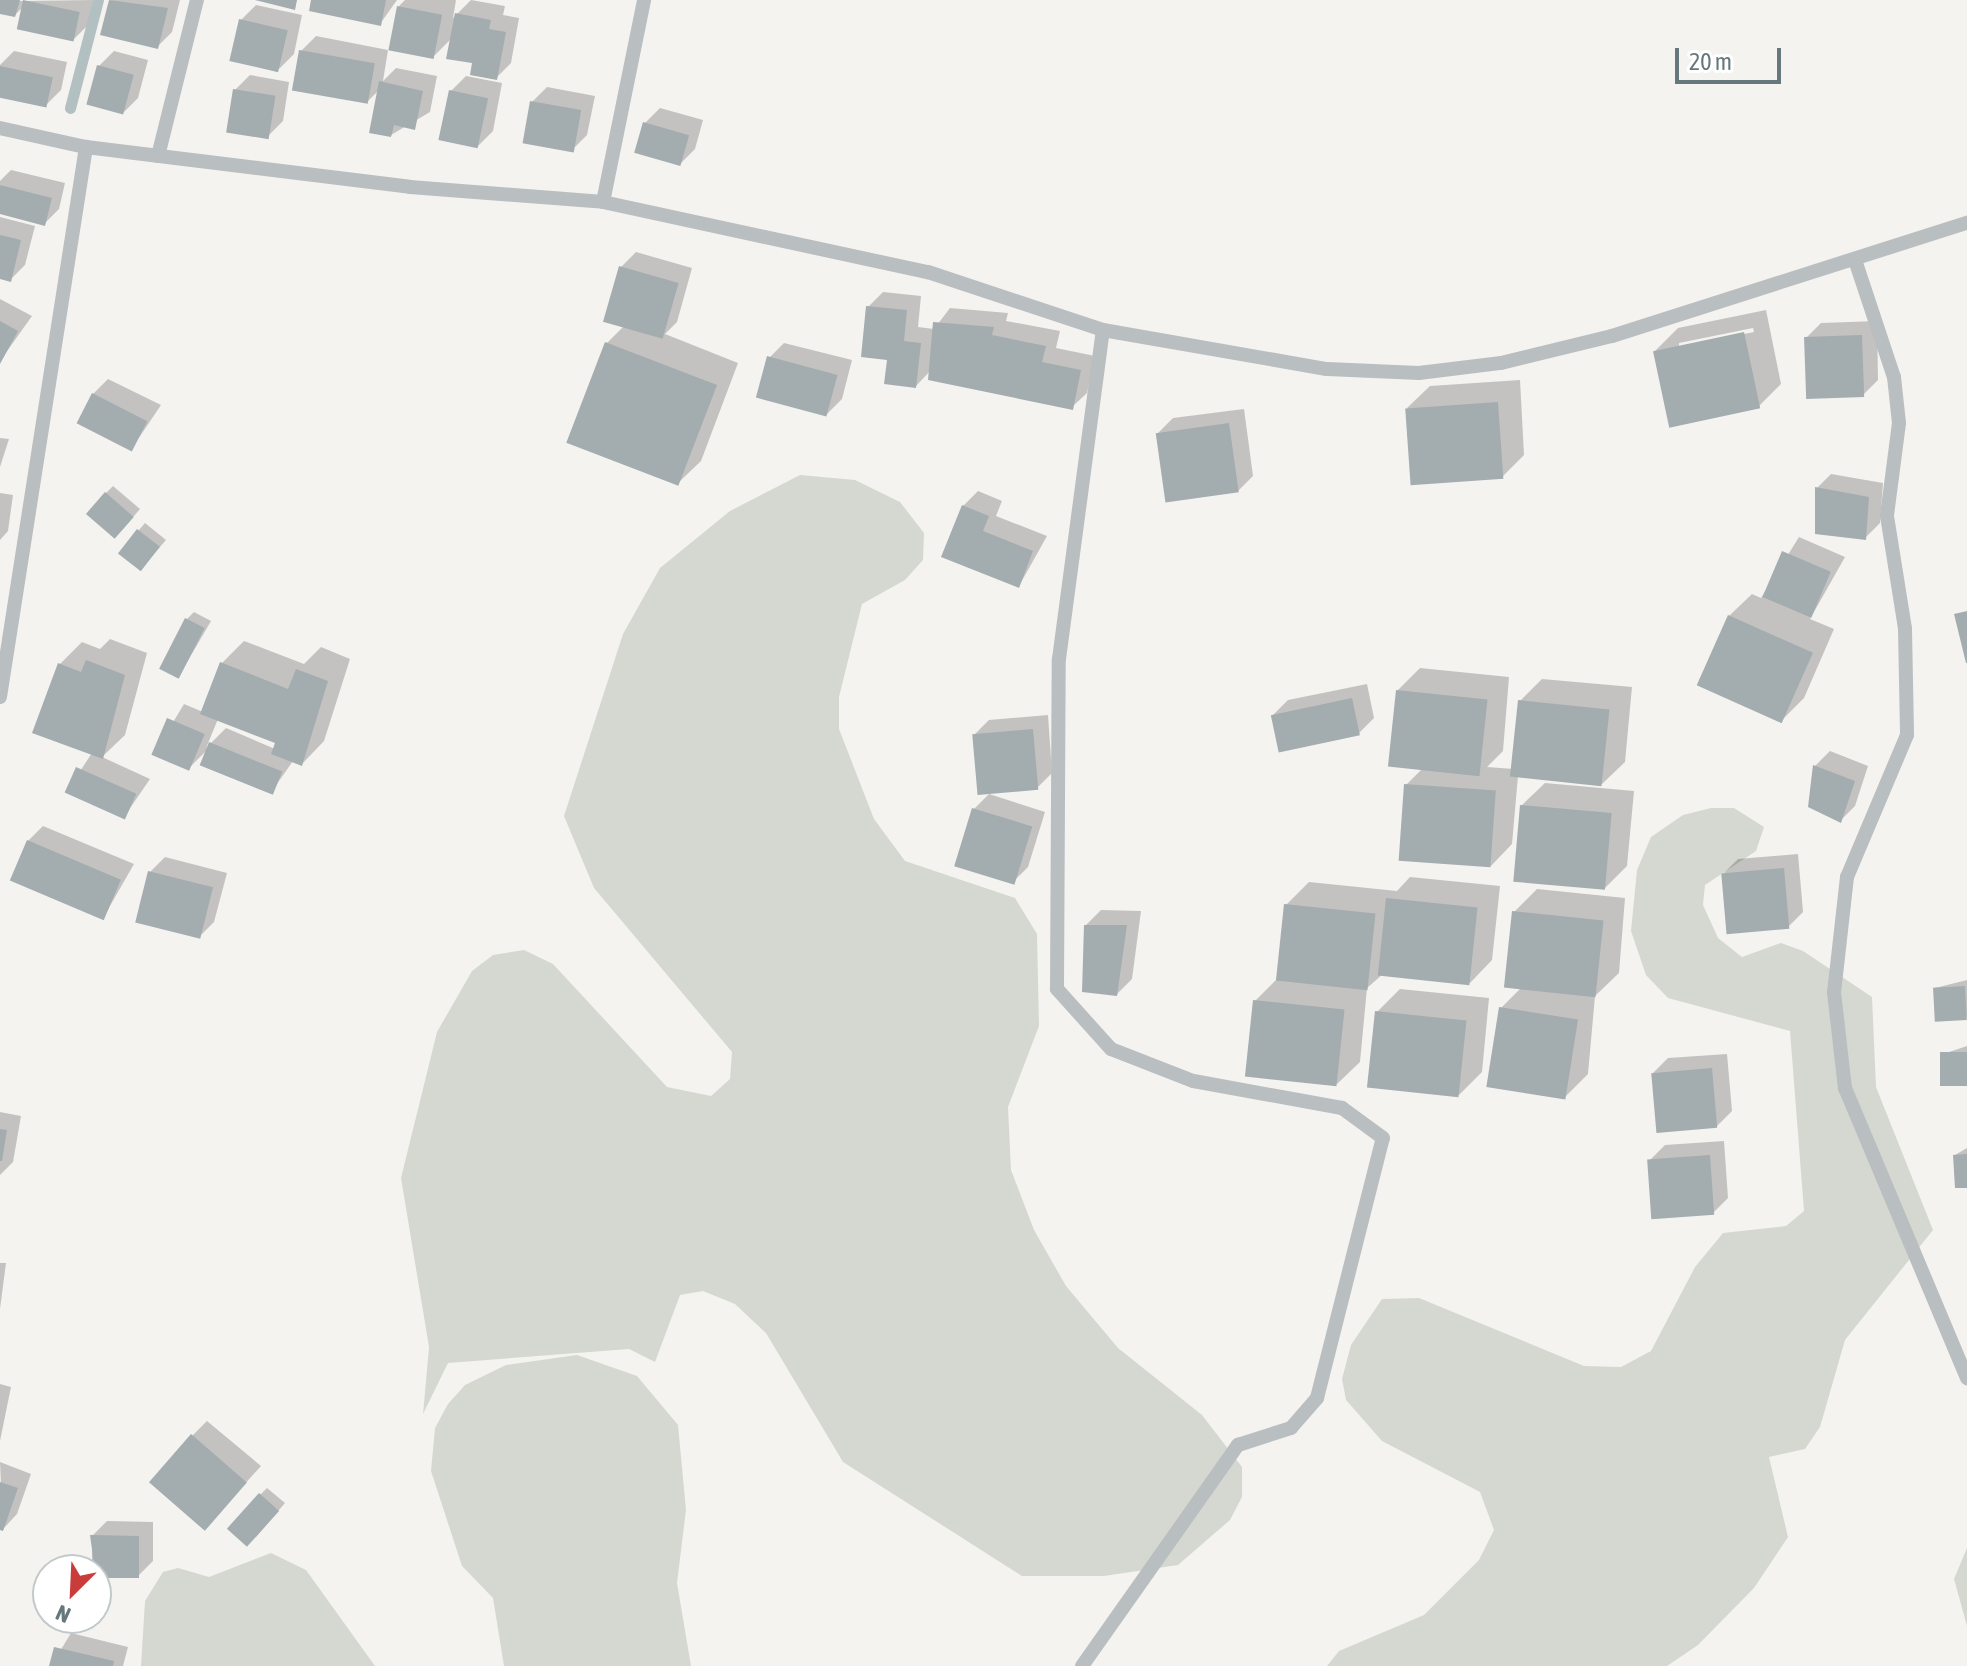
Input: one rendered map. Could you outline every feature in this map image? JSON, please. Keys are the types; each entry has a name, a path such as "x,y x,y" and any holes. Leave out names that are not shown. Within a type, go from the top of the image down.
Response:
{"street":[{"path":"158,156 197,0"},
{"path":"603,202 644,0"},
{"path":"0,128 86,147 158,156 603,202 928,272 1103,330 1327,369 1419,373 1612,336 1967,223"},
{"path":"0,697 86,147"},
{"path":"1855,260 1894,377 1899,423 1887,516 1905,629 1907,735 1847,877 1834,992 1845,1088 1967,1378"},
{"path":"1082,1666 1238,1445 1291,1428 1317,1398 1383,1138 1342,1108 1193,1081 1111,1049 1057,989 1059,659 1103,330"}],"shaded area":[{"path":"800,475 855,480 900,502 924,533 923,560 905,580 862,604 839,697 839,729 874,819 905,861 1015,898 1037,934 1039,1026 1008,1107 1011,1170 1034,1230 1066,1286 1118,1348 1202,1415 1242,1467 1242,1497 1230,1520 1178,1565 1104,1576 1022,1576 843,1462 766,1333 735,1304 703,1291 680,1295 655,1362 629,1349 448,1363 423,1414 429,1347 401,1178 437,1032 472,971 493,955 524,950 553,964 667,1087 711,1096 730,1079 732,1052 594,888 564,816 623,634 660,568 730,511"},
{"path":"1711,808 1734,808 1764,827 1756,851 1705,885 1703,905 1718,938 1742,957 1781,943 1803,951 1872,997 1876,1087 1933,1230 1845,1340 1820,1427 1805,1449 1769,1457 1788,1537 1754,1588 1698,1645 1667,1666 1327,1666 1339,1651 1424,1615 1479,1560 1494,1530 1480,1492 1382,1441 1346,1400 1342,1379 1351,1345 1382,1299 1419,1298 1584,1366 1621,1367 1651,1351 1695,1267 1723,1233 1786,1226 1804,1211 1790,1031 1668,998 1646,975 1631,931 1637,870 1651,837 1683,815"},
{"path":"577,1355 637,1376 678,1425 686,1510 677,1583 691,1666 504,1666 493,1598 462,1566 431,1471 435,1428 448,1404 465,1385 506,1365"},
{"path":"1967,1548 1967,1626 1954,1579"},
{"path":"271,1553 306,1570 375,1666 141,1666 145,1601 163,1572 178,1568 209,1577"}],"building":[{"path":"0,0 20,0 15,17 0,14"},
{"path":"23,0 80,12 73,41 17,29"},
{"path":"109,0 168,8 158,49 100,35"},
{"path":"255,0 297,0 295,10"},
{"path":"311,0 386,0 381,26 309,11"},
{"path":"397,6 442,15 434,59 388,50"},
{"path":"455,13 491,20 489,29 506,32 497,80 470,75 472,63 446,59"},
{"path":"239,19 288,30 278,72 229,61"},
{"path":"299,50 375,63 368,104 292,90"},
{"path":"97,65 134,75 123,114 86,105"},
{"path":"0,66 53,77 46,108 0,98"},
{"path":"379,81 423,91 415,130 394,125 391,137 369,133"},
{"path":"233,89 275,96 269,139 226,132"},
{"path":"449,90 488,98 478,148 438,140"},
{"path":"530,101 581,110 574,152 523,143"},
{"path":"643,122 689,135 680,166 634,153"},
{"path":"0,185 52,198 45,226 0,214"},
{"path":"0,235 21,240 11,282 0,279"},
{"path":"619,266 679,283 663,339 603,322"},
{"path":"866,306 907,310 904,341 921,343 916,388 884,384 887,360 861,357"},
{"path":"0,321 18,331 0,364"},
{"path":"933,322 994,327 992,335 1046,346 1042,362 1081,370 1073,410 928,380"},
{"path":"1744,332 1760,408 1669,428 1653,351"},
{"path":"1862,335 1864,397 1806,399 1804,337"},
{"path":"605,342 717,385 678,486 566,443"},
{"path":"767,356 838,375 826,416 756,398"},
{"path":"92,393 147,421 132,451 77,423"},
{"path":"1498,402 1503,479 1411,485 1405,408"},
{"path":"1229,423 1239,492 1165,503 1156,433"},
{"path":"1815,487 1869,497 1866,540 1815,534"},
{"path":"105,492 134,517 115,539 86,514"},
{"path":"962,505 989,516 983,531 1033,551 1019,588 941,557"},
{"path":"137,529 160,547 141,571 118,553"},
{"path":"1782,551 1831,572 1811,618 1762,597"},
{"path":"1967,611 1967,663 1966,663 1954,614"},
{"path":"1728,615 1813,653 1782,723 1697,685"},
{"path":"185,618 205,628 179,679 159,669"},
{"path":"86,660 125,675 103,759 32,733 58,663 81,672"},
{"path":"220,662 288,689 296,669 328,681 302,766 271,754 275,743 200,714"},
{"path":"1396,690 1487,700 1479,776 1388,767"},
{"path":"1352,698 1360,735 1279,752 1271,715"},
{"path":"1518,700 1609,710 1601,786 1510,777"},
{"path":"167,718 205,734 189,771 151,755"},
{"path":"1033,729 1038,790 978,795 972,734"},
{"path":"209,742 282,772 273,795 200,765"},
{"path":"1813,765 1855,781 1841,823 1808,807"},
{"path":"76,767 136,794 125,819 65,793"},
{"path":"1404,784 1496,790 1490,867 1399,861"},
{"path":"1520,805 1612,813 1605,890 1513,882"},
{"path":"972,808 1032,826 1014,885 954,866"},
{"path":"27,840 121,880 104,920 10,881"},
{"path":"1784,868 1789,929 1727,934 1721,873"},
{"path":"148,871 213,887 200,939 135,922"},
{"path":"1386,898 1477,908 1469,985 1378,976"},
{"path":"1284,904 1375,914 1367,990 1276,981"},
{"path":"1512,911 1603,921 1595,997 1504,988"},
{"path":"1084,925 1127,925 1117,996 1082,992"},
{"path":"1965,986 1967,1020 1935,1022 1933,988"},
{"path":"1253,1000 1344,1010 1336,1086 1245,1077"},
{"path":"1499,1007 1578,1020 1565,1100 1486,1087"},
{"path":"1375,1011 1466,1021 1458,1097 1367,1088"},
{"path":"1940,1052 1967,1052 1967,1086 1940,1086"},
{"path":"1712,1068 1717,1128 1656,1133 1651,1073"},
{"path":"0,1129 7,1130 2,1161 0,1161"},
{"path":"1967,1154 1967,1188 1955,1188 1953,1155"},
{"path":"1710,1155 1714,1215 1651,1219 1647,1159"},
{"path":"191,1434 247,1483 205,1531 149,1482"},
{"path":"0,1482 18,1488 3,1531 0,1530"},
{"path":"259,1493 279,1511 247,1547 227,1529"},
{"path":"90,1535 139,1536 139,1578 112,1578 112,1554 93,1554"},
{"path":"54,1647 114,1661 113,1666 49,1666"}],"waterway":[{"path":"70,108 98,0"}]}
